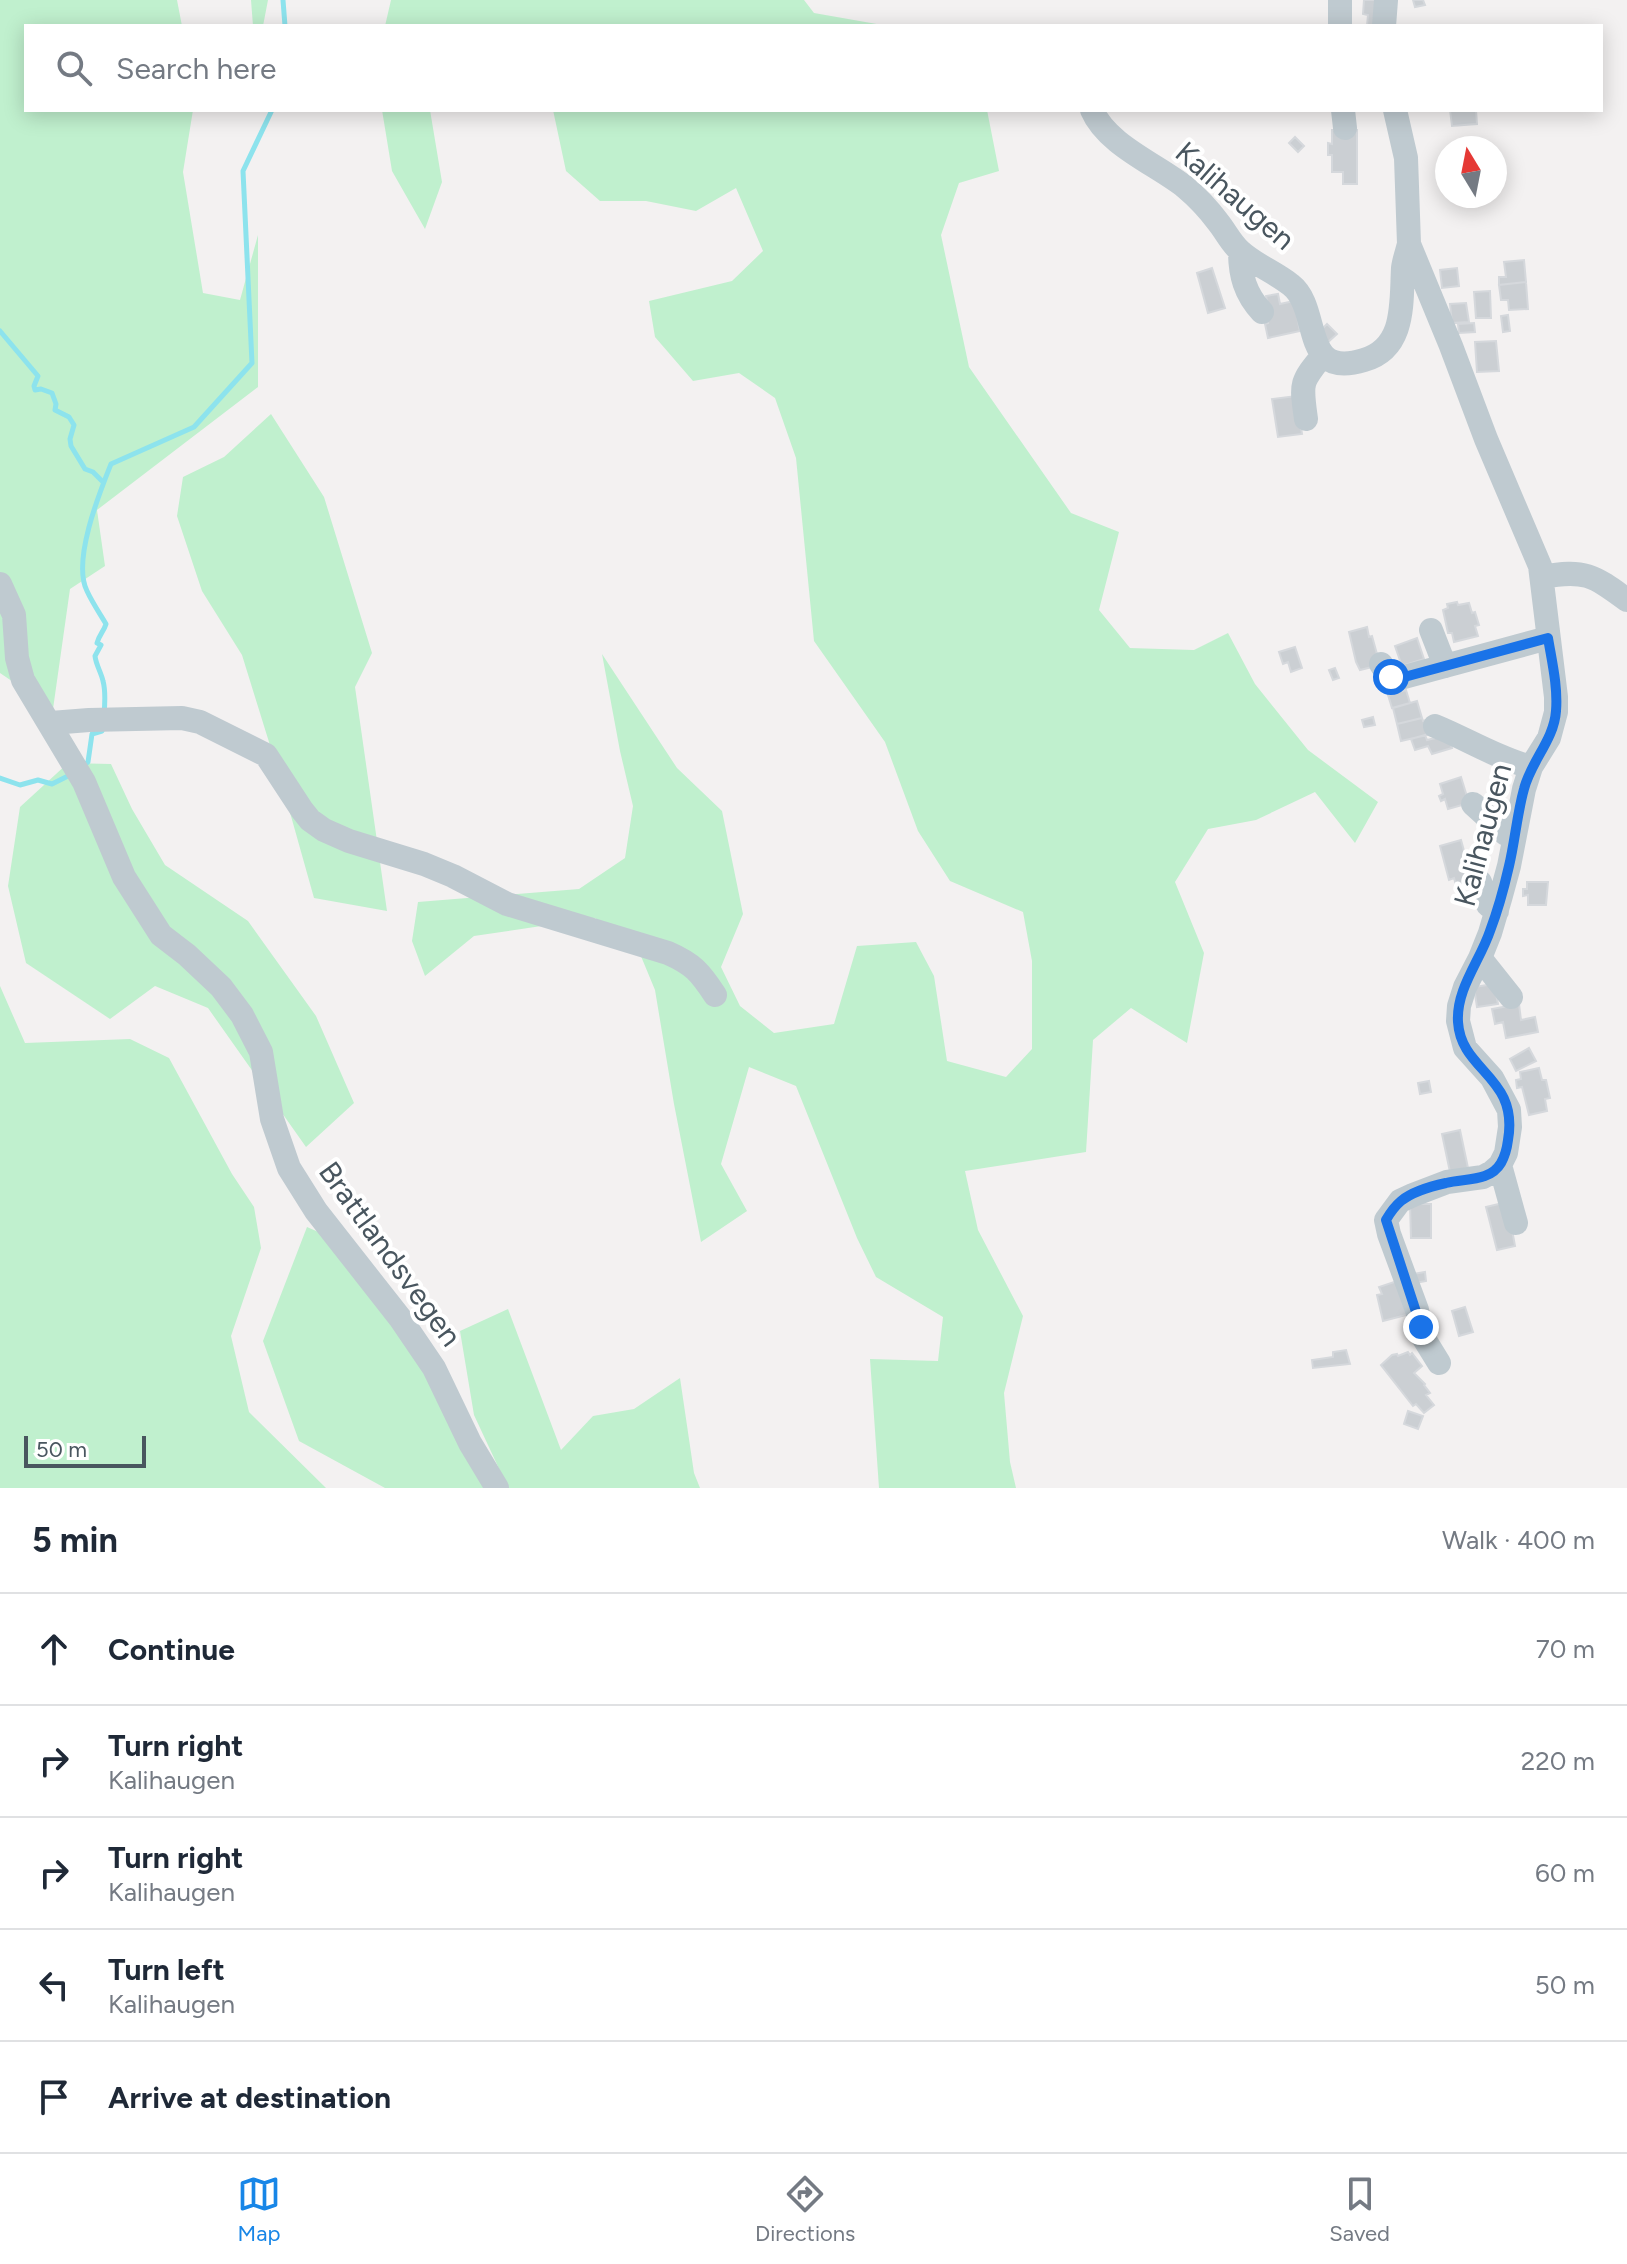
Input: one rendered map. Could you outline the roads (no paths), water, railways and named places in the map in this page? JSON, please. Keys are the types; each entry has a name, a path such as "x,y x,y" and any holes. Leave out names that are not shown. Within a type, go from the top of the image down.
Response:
{"street":[{"path":"1340,0 1340,24"},
{"path":"1384,24 1386,0"},
{"name":"Kalihaugen","path":"1093,112 1107,133 1202,203 1240,251 1292,285 1298,293 1316,345 1329,360 1340,363 1367,360 1379,353 1389,344 1400,320 1403,264 1409,244 1406,158 1395,112"},
{"name":"Kalihaugen","path":"1409,244 1542,577 1556,712 1549,738 1531,767 1497,911 1459,1006 1458,1021 1465,1048 1500,1073 1510,1127 1506,1153 1500,1165"},
{"path":"1240,251 1240,271 1245,287 1262,312"},
{"path":"1306,419 1302,390 1304,379 1323,355"},
{"path":"1542,577 1582,573 1627,600"},
{"name":"Brattlandsvegen","path":"0,584 14,615 17,658 23,680 84,782 124,877 161,935 221,987 242,1015 261,1052 272,1119 289,1168 316,1211 400,1318 434,1368 470,1443 497,1488"},
{"path":"1431,630 1445,666"},
{"path":"1381,664 1387,673 1397,679 1548,638"},
{"path":"52,727 89,720 182,718 200,722 266,755 302,810 324,830 424,864 507,904 668,953 687,962 704,978 715,995"},
{"path":"1435,726 1495,755 1531,767"},
{"path":"1473,804 1506,834 1514,837"},
{"path":"1480,882 1488,905 1497,911"},
{"path":"1480,958 1511,997"},
{"path":"1439,1363 1423,1337 1417,1310 1386,1220 1400,1201 1447,1182 1483,1177 1500,1165 1516,1223"}],"waterway":[{"path":"283,0 285,24"},
{"path":"104,714 104,685 95,656 106,624 83,578 89,528 111,464 194,427 252,363 243,171 271,112"},
{"path":"0,331 38,376 35,390 52,393 55,410 69,417 74,425 71,446 85,469 103,482"},
{"path":"81,767 88,762 92,734 103,728"},
{"path":"0,778 20,785 38,780 52,784 70,775"}]}
